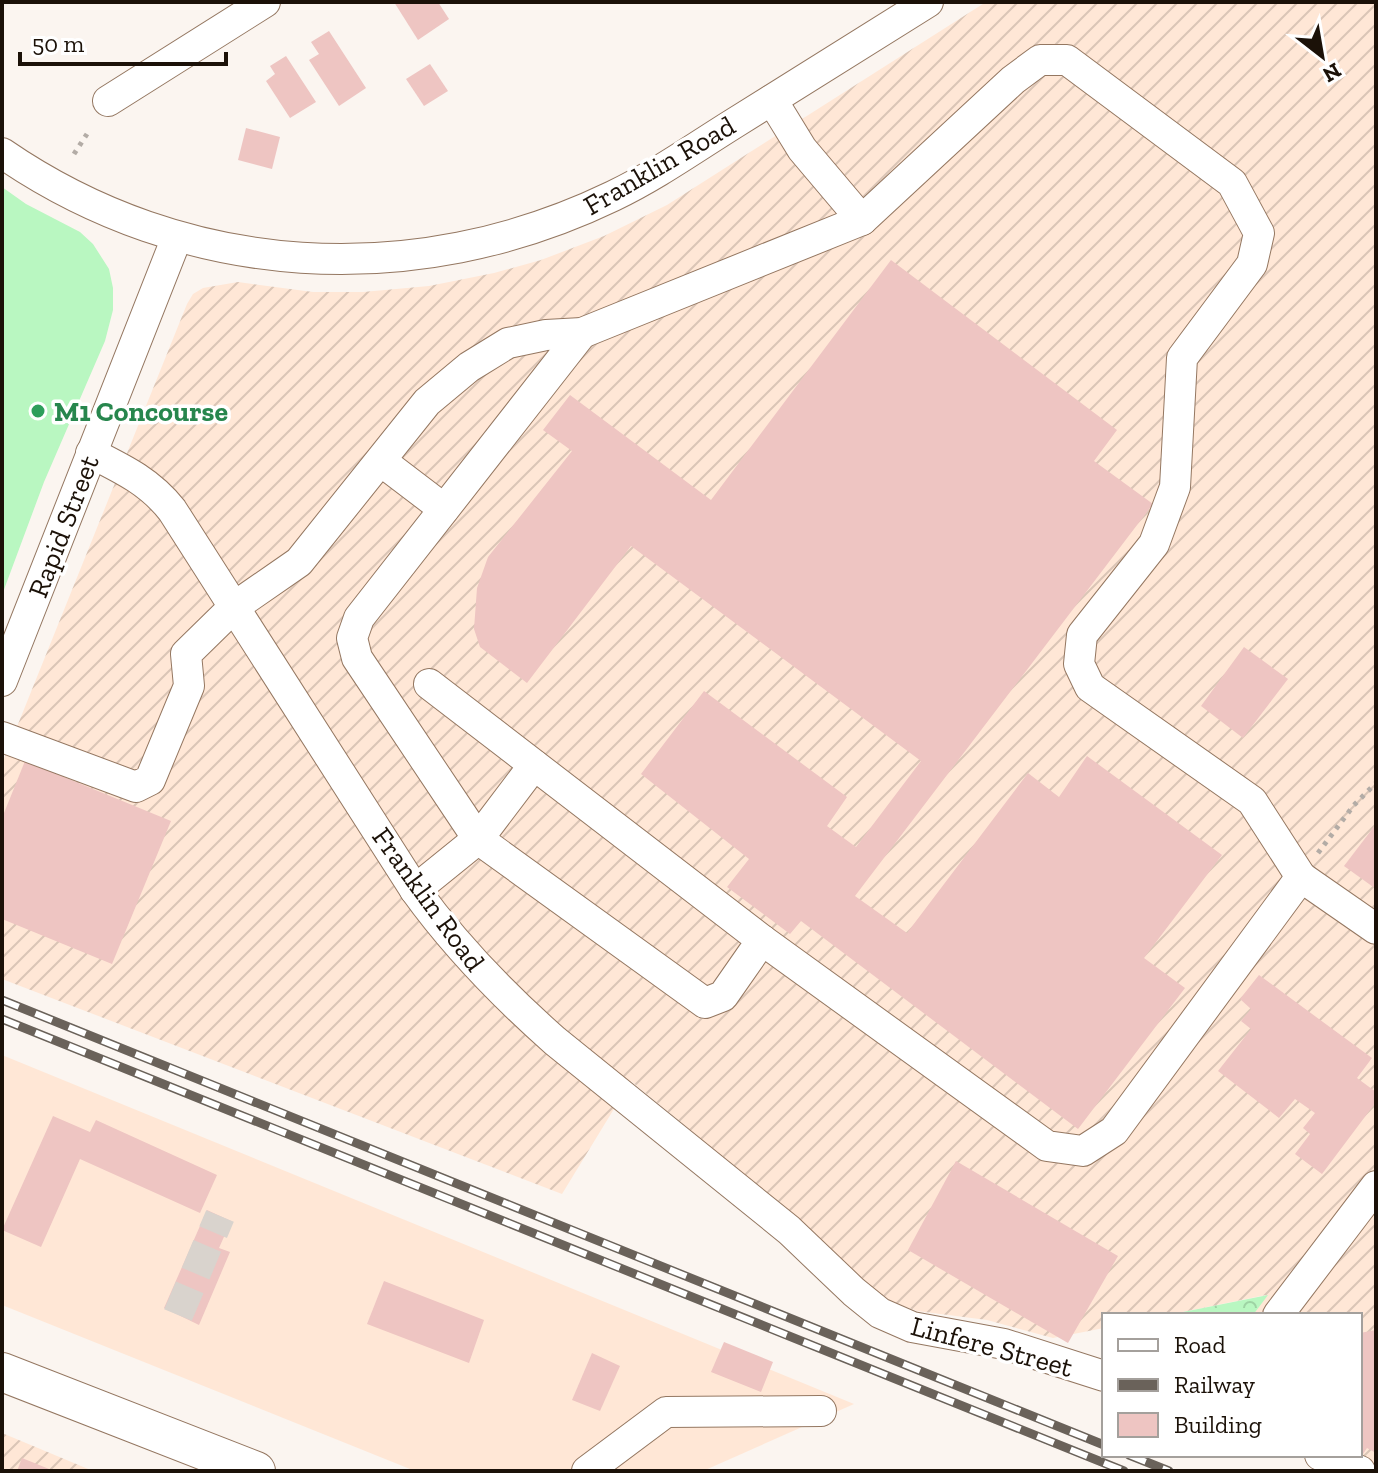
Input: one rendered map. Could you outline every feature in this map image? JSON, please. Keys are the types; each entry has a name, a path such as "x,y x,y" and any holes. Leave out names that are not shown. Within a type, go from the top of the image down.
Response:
{"main road":[{"path":"2,1372 256,1471"}],"street":[{"path":"108,101 265,2"},
{"name":"Franklin Road","path":"2,153 45,181 93,205 177,237 246,252 337,260 434,253 481,244 539,227 616,195 928,2"},
{"path":"2,737 136,787 150,780 189,686 186,654 234,607 299,562 427,402 469,367 508,343 546,335 582,333 862,220 1013,80 1040,60 1067,60 1232,183 1259,233 1252,264 1182,358 1175,487 1154,544 1082,635 1079,664 1090,687 1252,801 1301,877 1376,929"},
{"path":"772,100 802,149 862,220"},
{"name":"Rapid Street","path":"2,681 177,237"},
{"path":"582,333 359,618 352,638 357,658 478,839 705,1003 723,996 762,940"},
{"name":"Franklin Road","path":"91,453 138,477 162,497 415,890 460,949 555,1041 789,1230 880,1313"},
{"path":"381,461 444,509"},
{"path":"429,684 762,940 1047,1146 1083,1151 1114,1131 1301,877"},
{"path":"415,890 478,839 534,765"},
{"path":"1280,1313 1376,1186"},
{"name":"Linfere Street","path":"880,1313 912,1327 1004,1344 1102,1375"},
{"path":"587,1471 666,1412 821,1411"},
{"path":"1325,1457 1360,1471"}],"path":[{"path":"74,154 87,134"},
{"path":"1301,877 1354,805 1376,783"}],"shaded area":[{"path":"986,2 1376,2 1376,1468 1353,1457 1362,1457 1362,1313 1254,1313 1266,1295 1178,1313 1102,1313 1102,1328 1053,1338 987,1320 917,1311 891,1301 871,1287 814,1232 631,1081 562,1194 2,979 2,764 193,294 203,288 238,282 313,292 363,292 429,286 541,260 604,236 667,205"},
{"path":"2,1055 854,1404 703,1471 415,1471 2,1305"},
{"path":"2,1433 93,1471 2,1471"}],"green space":[{"name":"M1 Concourse","path":"2,187 26,204 80,232 93,244 109,269 113,310 105,341 44,482 2,595"},
{"path":"1268,1295 1254,1313 1178,1313"}],"building":[{"path":"394,2 438,2 449,19 418,40"},
{"path":"329,31 366,88 339,106 309,60 319,54 311,42"},
{"path":"286,56 316,102 290,118 266,81 275,74 270,66"},
{"path":"430,64 448,91 424,106 406,79"},
{"path":"246,128 280,137 272,169 238,160"},
{"path":"891,260 1117,430 1094,461 1153,504 855,896 907,933 1028,773 1059,797 1087,756 1222,855 1144,958 1185,988 1078,1129 801,921 790,934 727,887 749,859 641,774 704,691 847,797 827,826 856,847 921,761 631,546 527,683 480,647 474,629 477,588 488,557 572,451 543,430 570,395 711,500"},
{"path":"1244,647 1288,679 1243,738 1201,706"},
{"path":"25,761 171,821 112,964 2,919 2,818"},
{"path":"1376,824 1376,889 1344,866"},
{"path":"1259,975 1372,1058 1357,1078 1376,1092 1376,1102 1322,1174 1295,1154 1310,1134 1303,1128 1315,1113 1295,1099 1279,1118 1218,1071 1251,1029 1241,1021 1251,1009 1240,999"},
{"path":"53,1116 90,1132 96,1120 217,1175 200,1213 80,1159 41,1247 2,1230"},
{"path":"956,1161 1118,1256 1068,1343 908,1250"},
{"path":"207,1210 231,1221 219,1248 230,1252 199,1325 164,1308"},
{"path":"384,1281 484,1320 469,1363 367,1324"},
{"path":"1376,1330 1376,1453 1367,1448 1363,1454 1362,1453 1362,1333"},
{"path":"724,1342 773,1362 761,1392 711,1372"},
{"path":"592,1353 620,1366 600,1411 572,1400"},
{"path":"22,1458 54,1471 17,1471"}],"tunnel":[{"path":"178,1315 220,1216"}],"railway":[{"path":"2,1000 1102,1444"},
{"path":"2,1019 1124,1471"},
{"path":"1134,1457 1169,1471"}],"place":[{"name":"M1 Concourse","path":"38,411"}]}
